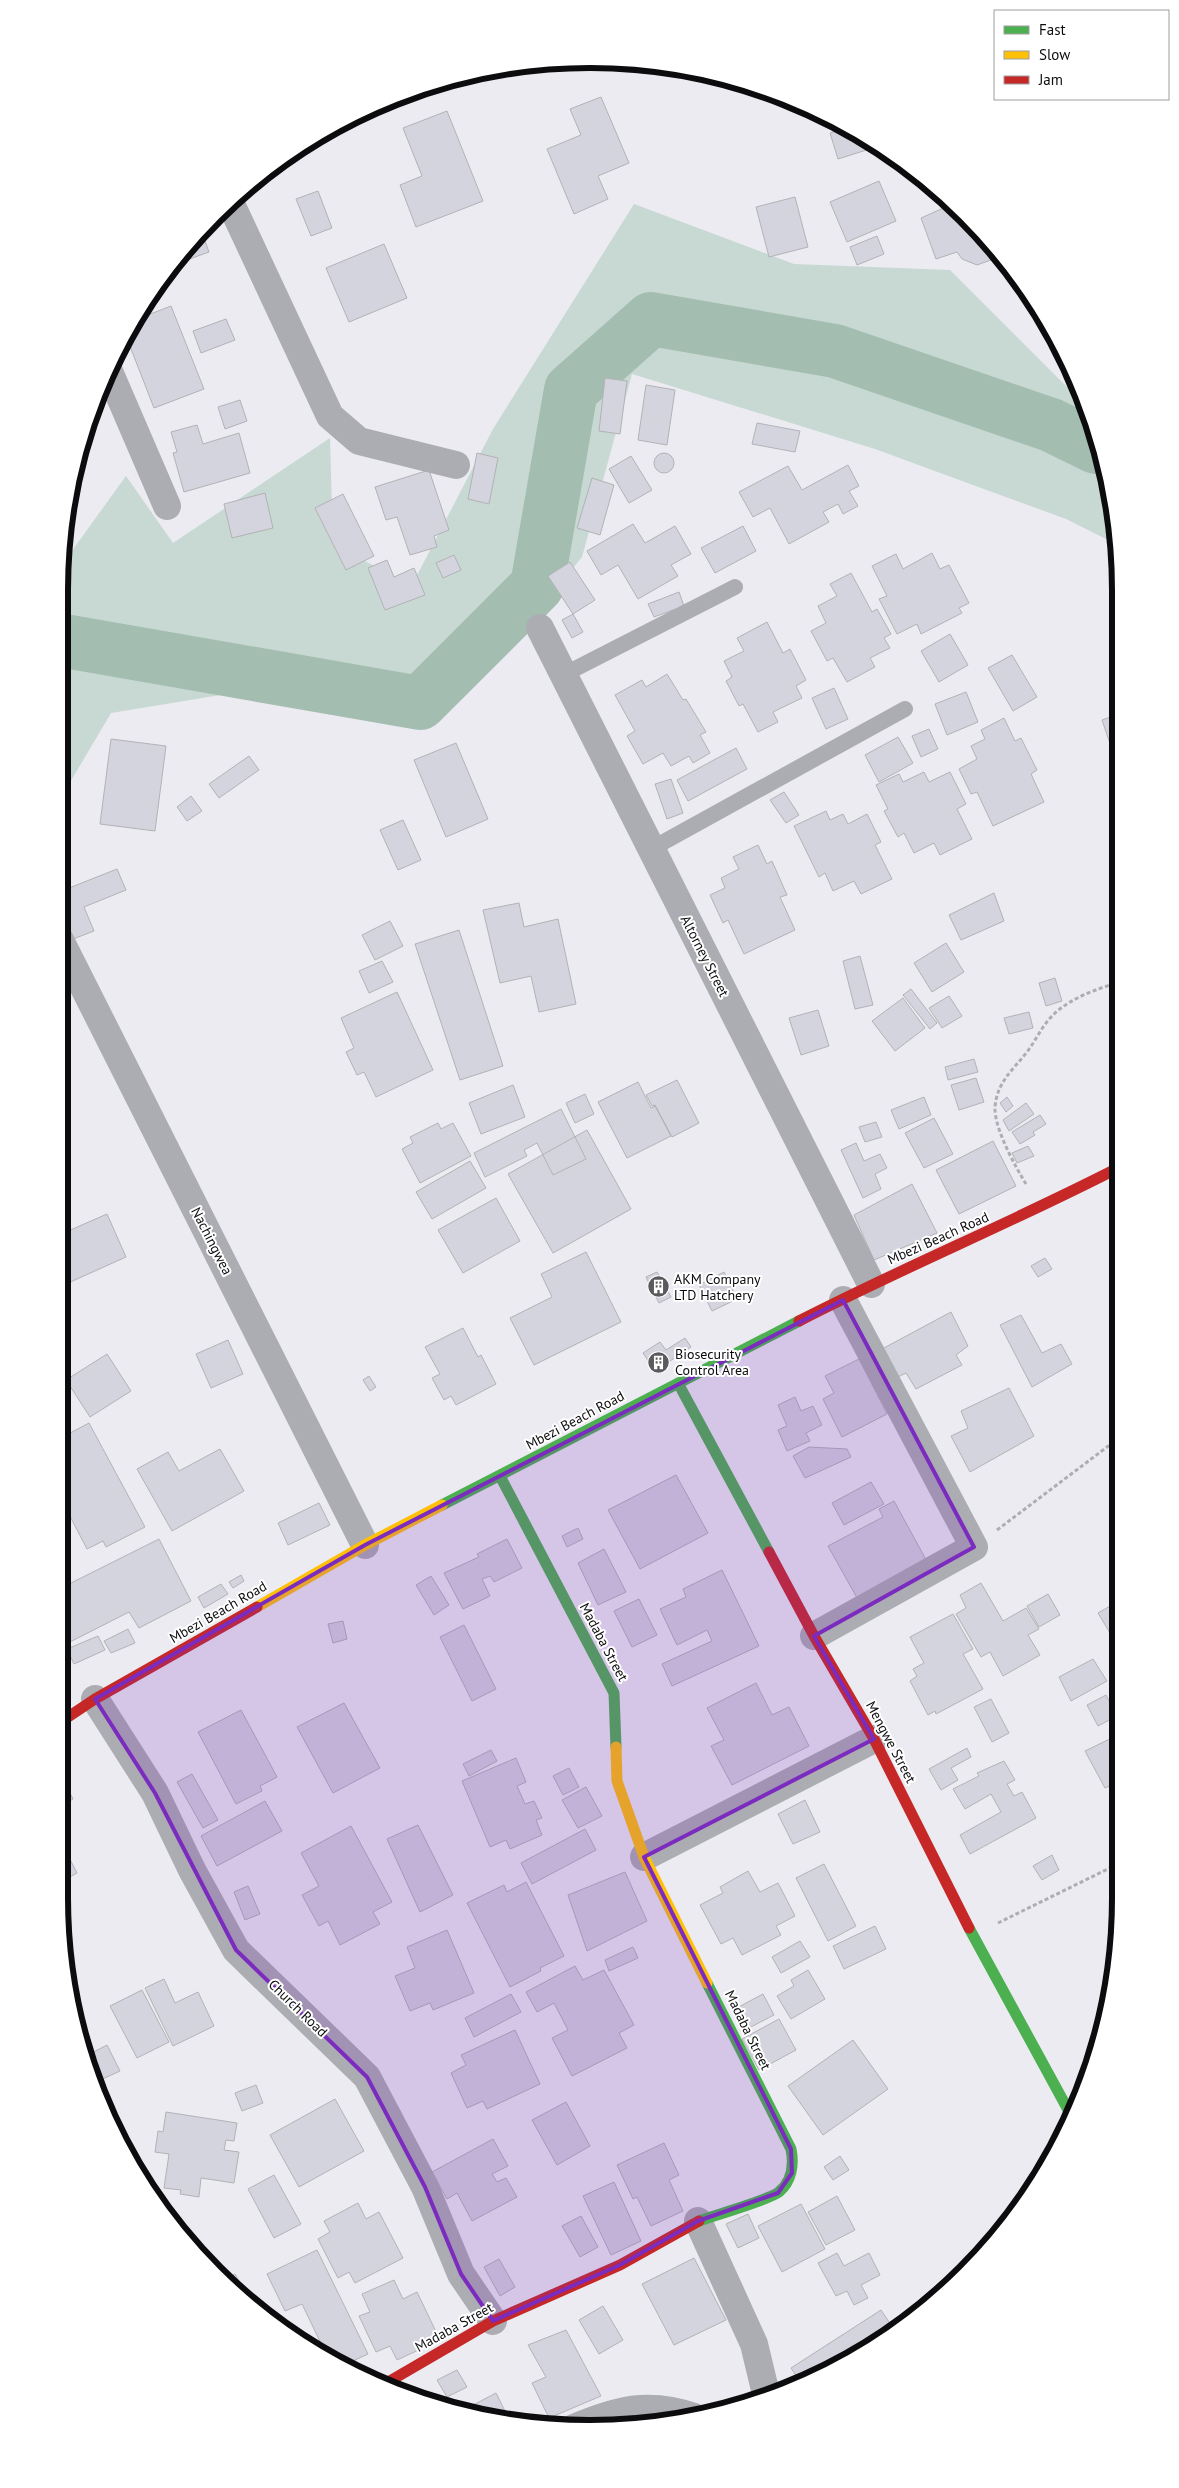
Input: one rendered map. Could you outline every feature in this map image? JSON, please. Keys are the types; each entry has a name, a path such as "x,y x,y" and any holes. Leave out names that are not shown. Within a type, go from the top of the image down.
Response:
{"street":[{"path":"233,208 330,416 359,441 456,465"},
{"path":"112,379 168,506"},
{"name":"Altorney Street","path":"540,628 871,1284"},
{"name":"Nachingwea","path":"68,956 364,1545"},
{"name":"Mbezi Beach Road","path":"68,1717 95,1699 364,1545 871,1284 1042,1208 1112,1171"},
{"path":"814,1636 974,1547 842,1300"},
{"name":"Mengwe Street","path":"678,1383 814,1636 874,1739 973,1936 1067,2109"},
{"name":"Madaba Street","path":"390,2381 493,2322 620,2265 698,2221 778,2193 787,2185 792,2174 793,2161 790,2149 644,1857 617,1781 614,1693 500,1476"},
{"name":"Church Road","path":"95,1699 155,1793 192,1870 236,1950 367,2077 424,2187 461,2274 493,2322"},
{"path":"644,1857 874,1739"},
{"path":"698,2221 754,2344 765,2390"},
{"path":"594,2420 608,2414 636,2408 661,2409 677,2412"}],"lane":[{"path":"563,675 735,587"},
{"path":"651,849 905,709"}],"path":[{"path":"1042,1208 1004,1142 995,1108 999,1088 1007,1074 1027,1052 1038,1033 1054,1014 1096,989 1112,984"},
{"path":"974,1547 1112,1444"},
{"path":"973,1936 1112,1867"}],"highlighted area":[{"path":"843,1300 974,1547 814,1636 874,1739 644,1857 791,2149 792,2173 778,2193 698,2221 620,2265 493,2321 461,2274 425,2187 367,2077 236,1950 155,1793 95,1699 365,1545"}],"shaded area":[{"path":"634,204 794,264 950,270 1067,387 1071,387 1094,454 1107,521 1109,540 1066,519 875,449 632,374 582,557 507,650 432,711 282,685 111,713 68,786 69,555 126,476 173,543 330,438 333,545 412,585 493,429"}],"building":[{"path":"601,97 629,163 598,176 608,199 574,214 547,149 581,135 570,109"},
{"path":"447,111 483,201 416,227 400,185 422,176 403,128"},
{"path":"839,131 870,149 838,159 830,133"},
{"path":"879,181 896,221 847,242 830,202"},
{"path":"318,191 332,228 311,236 296,199"},
{"path":"795,197 808,247 769,257 756,207"},
{"path":"945,207 993,259 977,265 962,259 957,252 936,259 921,218"},
{"path":"877,236 884,254 857,265 850,247"},
{"path":"204,238 209,252 184,261"},
{"path":"384,244 407,298 349,322 326,268"},
{"path":"171,306 204,389 154,408 129,344 144,316"},
{"path":"226,319 235,340 201,353 193,331"},
{"path":"605,378 627,381 620,434 599,431"},
{"path":"646,385 675,390 667,445 638,440"},
{"path":"240,400 247,421 225,429 218,407"},
{"path":"757,423 800,431 795,452 752,444"},
{"path":"197,425 203,444 239,433 250,473 184,492 173,453 177,452 171,432"},
{"path":"477,453 498,458 489,504 468,499"},
{"path":"664,453 671,456 674,463 671,470 664,473 657,470 654,463 657,456"},
{"path":"631,456 652,490 629,503 609,469"},
{"path":"848,465 859,486 849,491 858,506 843,514 838,504 823,512 829,522 789,544 770,508 753,517 739,492 788,466 802,490"},
{"path":"429,470 449,530 434,536 437,547 410,555 397,517 386,520 375,487"},
{"path":"592,478 614,485 600,535 577,528"},
{"path":"265,493 273,528 232,538 224,504"},
{"path":"343,494 374,556 346,570 315,508"},
{"path":"633,524 645,543 675,526 691,554 671,565 678,576 638,599 618,565 601,575 587,551"},
{"path":"743,526 756,551 715,573 701,548"},
{"path":"932,553 940,569 949,565 969,603 959,608 962,613 921,634 917,624 897,634 879,599 887,596 872,566 896,554 903,569"},
{"path":"454,555 461,570 443,578 436,563"},
{"path":"387,560 394,577 414,568 425,595 385,610 368,568"},
{"path":"570,562 595,600 573,614 548,576"},
{"path":"851,573 872,612 877,609 891,634 884,638 890,648 870,658 875,667 847,682 833,658 827,661 811,631 826,623 818,606 837,596 830,584"},
{"path":"679,592 684,606 654,617 648,604"},
{"path":"573,614 583,632 572,638 562,620"},
{"path":"767,622 783,653 790,649 806,680 796,686 802,698 773,712 778,722 758,732 743,704 739,706 726,681 732,677 724,661 744,651 737,638"},
{"path":"950,634 968,665 939,682 921,651"},
{"path":"1012,655 1037,697 1013,711 988,668"},
{"path":"667,674 683,700 686,699 706,732 700,735 710,753 693,763 689,756 671,766 663,753 643,764 627,736 635,731 615,695 642,680 646,687"},
{"path":"834,688 848,719 826,729 812,698"},
{"path":"966,692 978,722 947,735 935,704"},
{"path":"1112,716 1112,749 1102,720"},
{"path":"1004,718 1015,741 1021,738 1037,770 1031,774 1044,802 993,826 977,792 971,794 959,769 977,759 971,746 985,739 981,730"},
{"path":"929,729 938,749 921,757 912,736"},
{"path":"898,737 913,763 879,782 865,755"},
{"path":"111,739 166,746 155,831 100,824"},
{"path":"456,743 488,819 446,837 414,760"},
{"path":"736,748 747,769 688,801 677,780"},
{"path":"249,756 259,770 219,798 209,784"},
{"path":"924,772 929,782 950,772 966,804 957,809 972,839 940,855 934,843 914,853 904,833 898,837 884,811 888,809 876,785 899,774 903,782"},
{"path":"671,779 683,813 667,819 655,784"},
{"path":"784,792 799,815 786,823 770,800"},
{"path":"191,796 202,811 187,821 177,807"},
{"path":"826,811 830,820 843,814 848,824 867,814 881,842 875,845 892,879 861,894 854,881 833,891 825,873 819,877 794,826"},
{"path":"403,820 421,860 398,870 380,830"},
{"path":"758,845 767,864 772,861 787,895 780,897 795,930 744,954 728,920 723,923 710,895 725,888 721,878 739,869 733,857"},
{"path":"117,869 126,890 84,907 94,931 73,939 68,926 68,888"},
{"path":"994,893 1004,921 961,940 949,915"},
{"path":"519,903 524,927 558,919 576,1004 539,1012 531,976 500,983 483,910"},
{"path":"390,921 403,946 375,960 362,935"},
{"path":"459,930 503,1066 460,1080 415,944"},
{"path":"946,943 964,972 932,992 914,963"},
{"path":"860,956 873,1005 855,1009 843,961"},
{"path":"382,961 393,982 369,993 359,971"},
{"path":"1055,978 1062,1001 1046,1006 1039,983"},
{"path":"911,989 937,1023 930,1029 903,995"},
{"path":"397,992 433,1070 376,1097 364,1072 357,1075 346,1052 354,1048 341,1018"},
{"path":"949,996 962,1016 942,1028 929,1008"},
{"path":"903,998 925,1028 895,1051 872,1021"},
{"path":"818,1010 829,1046 801,1055 789,1018"},
{"path":"1029,1012 1033,1028 1009,1034 1004,1018"},
{"path":"974,1059 978,1072 948,1080 945,1067"},
{"path":"976,1078 984,1102 959,1110 951,1085"},
{"path":"677,1080 699,1123 672,1137 655,1105 652,1106 646,1095"},
{"path":"638,1082 651,1108 655,1106 671,1136 627,1158 598,1102"},
{"path":"513,1085 525,1117 481,1134 469,1103"},
{"path":"585,1094 594,1114 575,1123 566,1103"},
{"path":"924,1097 931,1115 899,1129 891,1110"},
{"path":"1007,1097 1013,1106 1006,1112 1000,1103"},
{"path":"1026,1103 1034,1114 1009,1131 1003,1120"},
{"path":"561,1109 586,1159 553,1175 537,1143 524,1150 527,1156 485,1177 474,1153"},
{"path":"1040,1115 1046,1124 1033,1132 1035,1135 1020,1144 1012,1132"},
{"path":"934,1118 953,1154 924,1168 905,1133"},
{"path":"876,1122 882,1137 865,1142 859,1127"},
{"path":"438,1123 441,1129 453,1123 471,1156 420,1183 402,1149 413,1143 410,1137"},
{"path":"587,1130 631,1209 553,1253 508,1174"},
{"path":"993,1141 1016,1186 959,1214 936,1170"},
{"path":"856,1143 864,1161 880,1154 887,1168 875,1174 881,1189 863,1198 841,1150"},
{"path":"1028,1146 1034,1156 1017,1163 1012,1153"},
{"path":"470,1161 486,1188 432,1219 416,1192"},
{"path":"912,1184 937,1233 874,1260 854,1215"},
{"path":"496,1198 520,1241 463,1273 438,1230"},
{"path":"107,1214 126,1257 68,1283 68,1231"},
{"path":"586,1252 621,1322 534,1365 510,1318 552,1297 541,1274"},
{"path":"1045,1258 1052,1269 1038,1277 1031,1266"},
{"name":"AKM Company LTD Hatchery","path":"657,1272 671,1297 659,1303 646,1277"},
{"path":"724,1272 737,1299 712,1311 699,1285"},
{"path":"951,1312 968,1346 956,1355 962,1365 916,1389 906,1373 898,1377 882,1349"},
{"path":"1021,1315 1042,1353 1061,1344 1072,1364 1032,1387 1000,1325"},
{"path":"463,1328 478,1357 481,1355 496,1384 456,1405 451,1396 444,1400 432,1378 440,1374 425,1347"},
{"name":"Biosecurity Control Area","path":"685,1338 691,1347 655,1371 643,1353 660,1342 666,1350"},
{"path":"228,1340 243,1374 211,1388 196,1354"},
{"path":"107,1354 131,1391 90,1417 68,1383 68,1379"},
{"path":"859,1359 887,1414 842,1437 823,1399 834,1393 825,1376"},
{"path":"369,1376 376,1387 370,1391 363,1380"},
{"path":"1009,1388 1034,1436 970,1472 951,1436 968,1428 961,1411"},
{"path":"795,1397 801,1411 813,1406 822,1425 806,1433 810,1441 787,1451 778,1430 787,1426 778,1405"},
{"path":"89,1423 145,1527 106,1547 103,1541 87,1549 68,1512 68,1434"},
{"path":"809,1447 847,1449 851,1457 805,1478 793,1456"},
{"path":"220,1449 244,1491 172,1531 137,1469 168,1452 179,1471"},
{"path":"676,1475 708,1533 640,1569 608,1510"},
{"path":"871,1482 884,1504 844,1525 832,1503"},
{"path":"894,1501 930,1567 861,1605 828,1546 883,1517 879,1509"},
{"path":"319,1503 330,1525 288,1545 278,1523"},
{"path":"578,1528 583,1539 567,1547 562,1536"},
{"path":"159,1539 191,1601 139,1628 129,1612 68,1643 68,1584"},
{"path":"507,1539 522,1568 494,1582 490,1576 482,1579 490,1596 463,1609 444,1573 479,1557 477,1554"},
{"path":"604,1549 626,1592 598,1605 578,1563"},
{"path":"722,1570 759,1646 672,1686 662,1664 712,1641 707,1630 677,1645 660,1609 686,1597 683,1589"},
{"path":"241,1575 244,1581 233,1588 229,1582"},
{"path":"431,1576 449,1605 434,1615 416,1585"},
{"path":"981,1583 1003,1621 1026,1608 1039,1629 1028,1635 1040,1655 1003,1676 990,1652 981,1657 956,1614 966,1608 960,1595"},
{"path":"221,1584 228,1594 204,1608 198,1597"},
{"path":"1048,1594 1060,1615 1039,1627 1027,1606"},
{"path":"639,1599 657,1635 632,1647 614,1611"},
{"path":"1112,1605 1112,1636 1098,1613"},
{"path":"953,1614 973,1649 963,1654 983,1689 936,1714 935,1711 928,1715 910,1681 917,1676 913,1669 924,1663 910,1637"},
{"path":"343,1621 347,1639 333,1643 328,1624"},
{"path":"464,1625 496,1689 472,1701 440,1637"},
{"path":"128,1629 135,1643 111,1653 104,1641"},
{"path":"98,1636 105,1650 74,1664 68,1649"},
{"path":"1093,1659 1107,1681 1071,1701 1059,1677"},
{"path":"756,1683 772,1715 789,1707 809,1746 732,1785 711,1746 724,1740 707,1708"},
{"path":"1106,1695 1112,1706 1112,1719 1098,1726 1087,1705"},
{"path":"991,1699 1009,1733 992,1742 974,1707"},
{"path":"344,1703 380,1768 333,1793 297,1727"},
{"path":"241,1710 277,1777 260,1786 262,1791 236,1804 198,1732"},
{"path":"1112,1738 1112,1785 1105,1788 1085,1751"},
{"path":"967,1748 971,1757 951,1768 958,1780 941,1790 929,1769"},
{"path":"491,1750 497,1761 469,1776 463,1764"},
{"path":"516,1758 526,1782 517,1786 525,1804 534,1801 542,1818 536,1820 542,1835 510,1849 506,1840 490,1847 462,1781"},
{"path":"1004,1761 1015,1780 1007,1784 1014,1796 1022,1792 1036,1818 970,1854 960,1835 1001,1812 991,1794 965,1809 953,1789 979,1776 977,1773"},
{"path":"569,1768 579,1787 563,1795 553,1776"},
{"path":"192,1774 218,1820 203,1828 177,1782"},
{"path":"586,1787 602,1816 578,1828 562,1800"},
{"path":"68,1789 73,1799 68,1802"},
{"path":"805,1800 820,1832 793,1844 778,1814"},
{"path":"265,1801 282,1831 217,1866 201,1836"},
{"path":"418,1825 453,1895 420,1912 387,1839"},
{"path":"351,1826 392,1902 373,1912 380,1924 340,1945 328,1921 319,1926 302,1895 319,1886 301,1853"},
{"path":"585,1829 596,1850 532,1884 521,1863"},
{"path":"1052,1855 1059,1870 1042,1880 1033,1866"},
{"path":"68,1856 77,1873 68,1878"},
{"path":"824,1864 856,1926 828,1941 796,1878"},
{"path":"748,1871 760,1892 778,1883 795,1916 776,1926 781,1935 742,1955 733,1938 721,1944 700,1905 723,1893 720,1887"},
{"path":"625,1872 647,1921 587,1951 568,1895"},
{"path":"526,1882 564,1956 540,1968 541,1971 510,1987 467,1903 504,1885 507,1892"},
{"path":"248,1886 260,1914 245,1920 234,1892"},
{"path":"875,1926 886,1949 844,1969 833,1946"},
{"path":"447,1930 474,1993 433,2010 430,2003 410,2011 395,1976 415,1968 407,1947"},
{"path":"800,1941 810,1957 781,1973 772,1957"},
{"path":"633,1947 638,1958 609,1971 605,1960"},
{"path":"575,1966 583,1980 604,1970 634,2025 619,2033 627,2048 572,2076 552,2038 568,2030 554,2003 537,2012 526,1992"},
{"path":"808,1970 825,1999 791,2019 777,1996 794,1986 791,1980"},
{"path":"164,1979 175,2003 198,1992 214,2026 173,2046 145,1988"},
{"path":"142,1990 169,2042 137,2058 110,2006"},
{"path":"511,1994 521,2012 474,2037 465,2018"},
{"path":"763,1994 774,2015 747,2029 735,2009"},
{"path":"779,2019 796,2050 759,2070 742,2039"},
{"path":"515,2030 540,2084 487,2109 483,2101 467,2108 451,2073 466,2065 461,2055"},
{"path":"853,2040 888,2089 823,2135 788,2086"},
{"path":"107,2045 120,2071 100,2080 91,2053"},
{"path":"256,2085 263,2103 242,2111 235,2093"},
{"path":"335,2099 364,2151 299,2187 270,2135"},
{"path":"566,2102 590,2146 557,2165 532,2120"},
{"path":"166,2112 237,2123 234,2141 226,2140 224,2150 239,2152 234,2183 201,2178 199,2197 180,2194 181,2190 164,2188 169,2154 155,2152 158,2131 163,2132"},
{"path":"493,2139 508,2166 492,2174 497,2182 506,2178 517,2197 472,2221 457,2193 447,2199 432,2172"},
{"path":"664,2143 679,2175 669,2180 683,2211 651,2226 637,2197 633,2199 617,2165"},
{"path":"840,2156 849,2170 833,2180 824,2167"},
{"path":"274,2175 301,2224 274,2238 248,2189"},
{"path":"614,2182 641,2241 611,2255 583,2196"},
{"path":"837,2196 855,2230 826,2245 808,2212"},
{"path":"358,2203 366,2219 379,2212 403,2258 355,2283 349,2272 338,2278 318,2239 330,2232 324,2221"},
{"path":"801,2204 825,2249 782,2272 758,2226"},
{"path":"748,2214 759,2238 738,2248 726,2224"},
{"path":"581,2216 598,2247 580,2257 562,2226"},
{"path":"317,2250 368,2354 350,2362 323,2348 302,2304 285,2311 267,2274"},
{"path":"837,2253 844,2266 869,2253 880,2275 861,2285 868,2298 854,2305 847,2291 836,2296 818,2263"},
{"path":"694,2258 726,2320 674,2345 642,2284"},
{"path":"499,2259 515,2287 500,2296 484,2267"},
{"path":"235,2274 244,2290 230,2277"},
{"path":"394,2280 403,2299 417,2292 440,2340 397,2360 390,2346 376,2352 359,2316 370,2312 362,2294"},
{"path":"603,2306 623,2340 599,2354 579,2320"},
{"path":"881,2310 891,2325 850,2351 797,2377 791,2368"},
{"path":"566,2330 601,2396 549,2418 532,2383 546,2377 528,2345"},
{"path":"457,2370 467,2387 447,2397 437,2380"},
{"path":"496,2393 506,2413 488,2410 471,2406"}],"waterway":[{"path":"68,642 420,703 537,586 571,390 651,319 835,351 1051,425 1091,445"}],"traffic: fast":[{"path":"442,1505 799,1321"},
{"path":"678,1383 769,1552"},
{"path":"500,1476 614,1693 616,1747"},
{"path":"969,1928 1067,2108"},
{"path":"699,2221 754,2203 779,2192 787,2183 791,2172 792,2160 791,2149 707,1983"}],"traffic: slow":[{"path":"257,1607 365,1545 442,1505"},
{"path":"616,1747 617,1781 644,1857 707,1983"}],"traffic: jam":[{"path":"799,1321 1112,1171"},
{"path":"769,1552 814,1636 874,1739 969,1928"},
{"path":"68,1717 95,1699 257,1607"},
{"path":"390,2381 493,2321 620,2265 699,2221"}],"place":[{"name":"AKM Company LTD Hatchery","path":"658,1287"},
{"name":"Biosecurity Control Area","path":"659,1362"}]}
